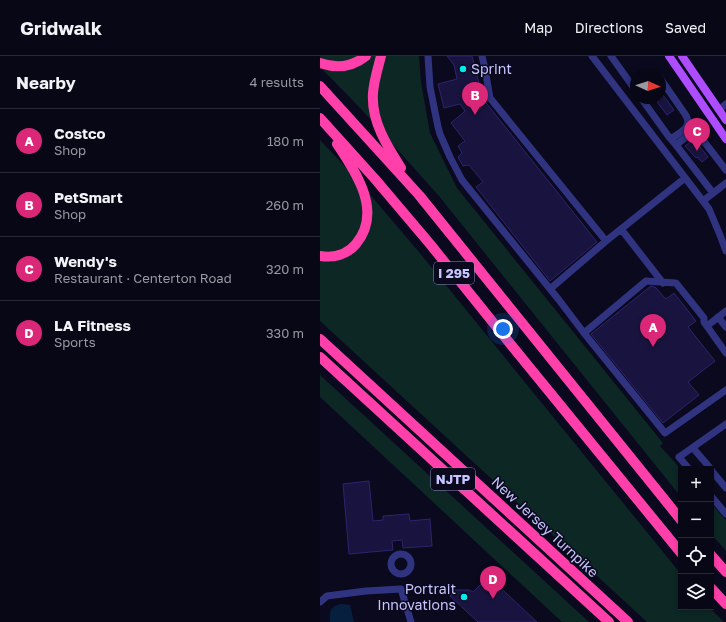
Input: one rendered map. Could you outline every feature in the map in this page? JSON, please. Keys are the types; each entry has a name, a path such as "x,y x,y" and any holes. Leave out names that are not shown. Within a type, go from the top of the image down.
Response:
{"highway":[{"path":"320,63 328,66 350,66 366,56"},
{"path":"381,56 374,81 373,107 376,119 380,131 390,149 419,195"},
{"name":"I 295","path":"320,86 419,195 678,516"},
{"path":"320,118 354,169 360,181 366,199 368,217 366,229 354,246 337,256 320,256"},
{"name":"I 295","path":"320,118 375,179 430,244 678,549"},
{"name":"New Jersey Turnpike","path":"320,339 628,622"},
{"name":"New Jersey Turnpike","path":"320,357 609,622"},
{"path":"714,558 726,572"},
{"path":"714,591 726,604"}],"main road":[{"path":"670,56 726,139"},
{"path":"682,56 726,120"}],"street":[{"path":"428,56 430,87 440,134 462,180 665,433 726,390"},
{"path":"482,56 490,98 606,241"},
{"path":"592,56 709,209 724,234 726,251"},
{"path":"611,56 630,83"},
{"path":"666,87 685,114 688,122 686,128 671,139"},
{"path":"645,104 713,193"},
{"path":"719,110 726,104"},
{"path":"676,145 689,135 699,135 726,170"},
{"path":"550,289 606,241 685,178"},
{"path":"703,201 726,183"},
{"path":"621,229 663,282"},
{"path":"584,333 646,281 676,283 704,318 704,322 726,354"},
{"path":"707,326 726,310"},
{"path":"718,317 726,328"},
{"path":"686,466 679,458 726,424"},
{"path":"693,448 708,466"},
{"path":"714,473 726,488"},
{"path":"714,500 726,514"},
{"path":"320,602 327,596 366,591 402,589 410,622"}],"green space":[{"path":"320,56 419,56 421,82 430,133 457,188 663,443 660,446 678,466 678,493 438,195 361,109 320,67"},
{"path":"320,140 356,178 419,252 678,570 678,610 712,610 724,622 647,622 320,321"},
{"path":"320,375 589,622 562,622 320,397"},
{"path":"714,506 726,520 726,551 714,537"}],"water":[{"path":"341,604 350,605 354,622 330,622 332,608"}],"building":[{"path":"447,56 472,56 483,99 597,242 550,281 476,187 483,182 469,165 463,166 458,157 462,153 458,146 465,141 451,123 465,111 460,104 444,108 438,84 457,79 454,65"},
{"path":"666,99 674,110 667,115 659,104 666,104"},
{"path":"690,142 693,144 696,142 708,157 702,162 697,157 696,158 685,146"},
{"path":"651,286 655,287 666,299 674,293 696,321 688,327 715,361 688,382 699,395 663,423 591,334"},
{"path":"369,481 373,521 383,520 383,516 409,514 410,521 430,519 432,546 403,548 402,540 392,541 393,550 349,554 343,484"},
{"path":"492,580 537,622 478,622 450,596 455,590 469,590 473,592 481,584 484,587"}],"place":[{"name":"Sprint","path":"463,69"},
{"name":"PetSmart","path":"475,115"},
{"name":"Wendy's","path":"697,151"},
{"name":"Costco","path":"653,347"},
{"name":"Portrait Innovations","path":"464,597"},
{"name":"LA Fitness","path":"493,599"}]}
